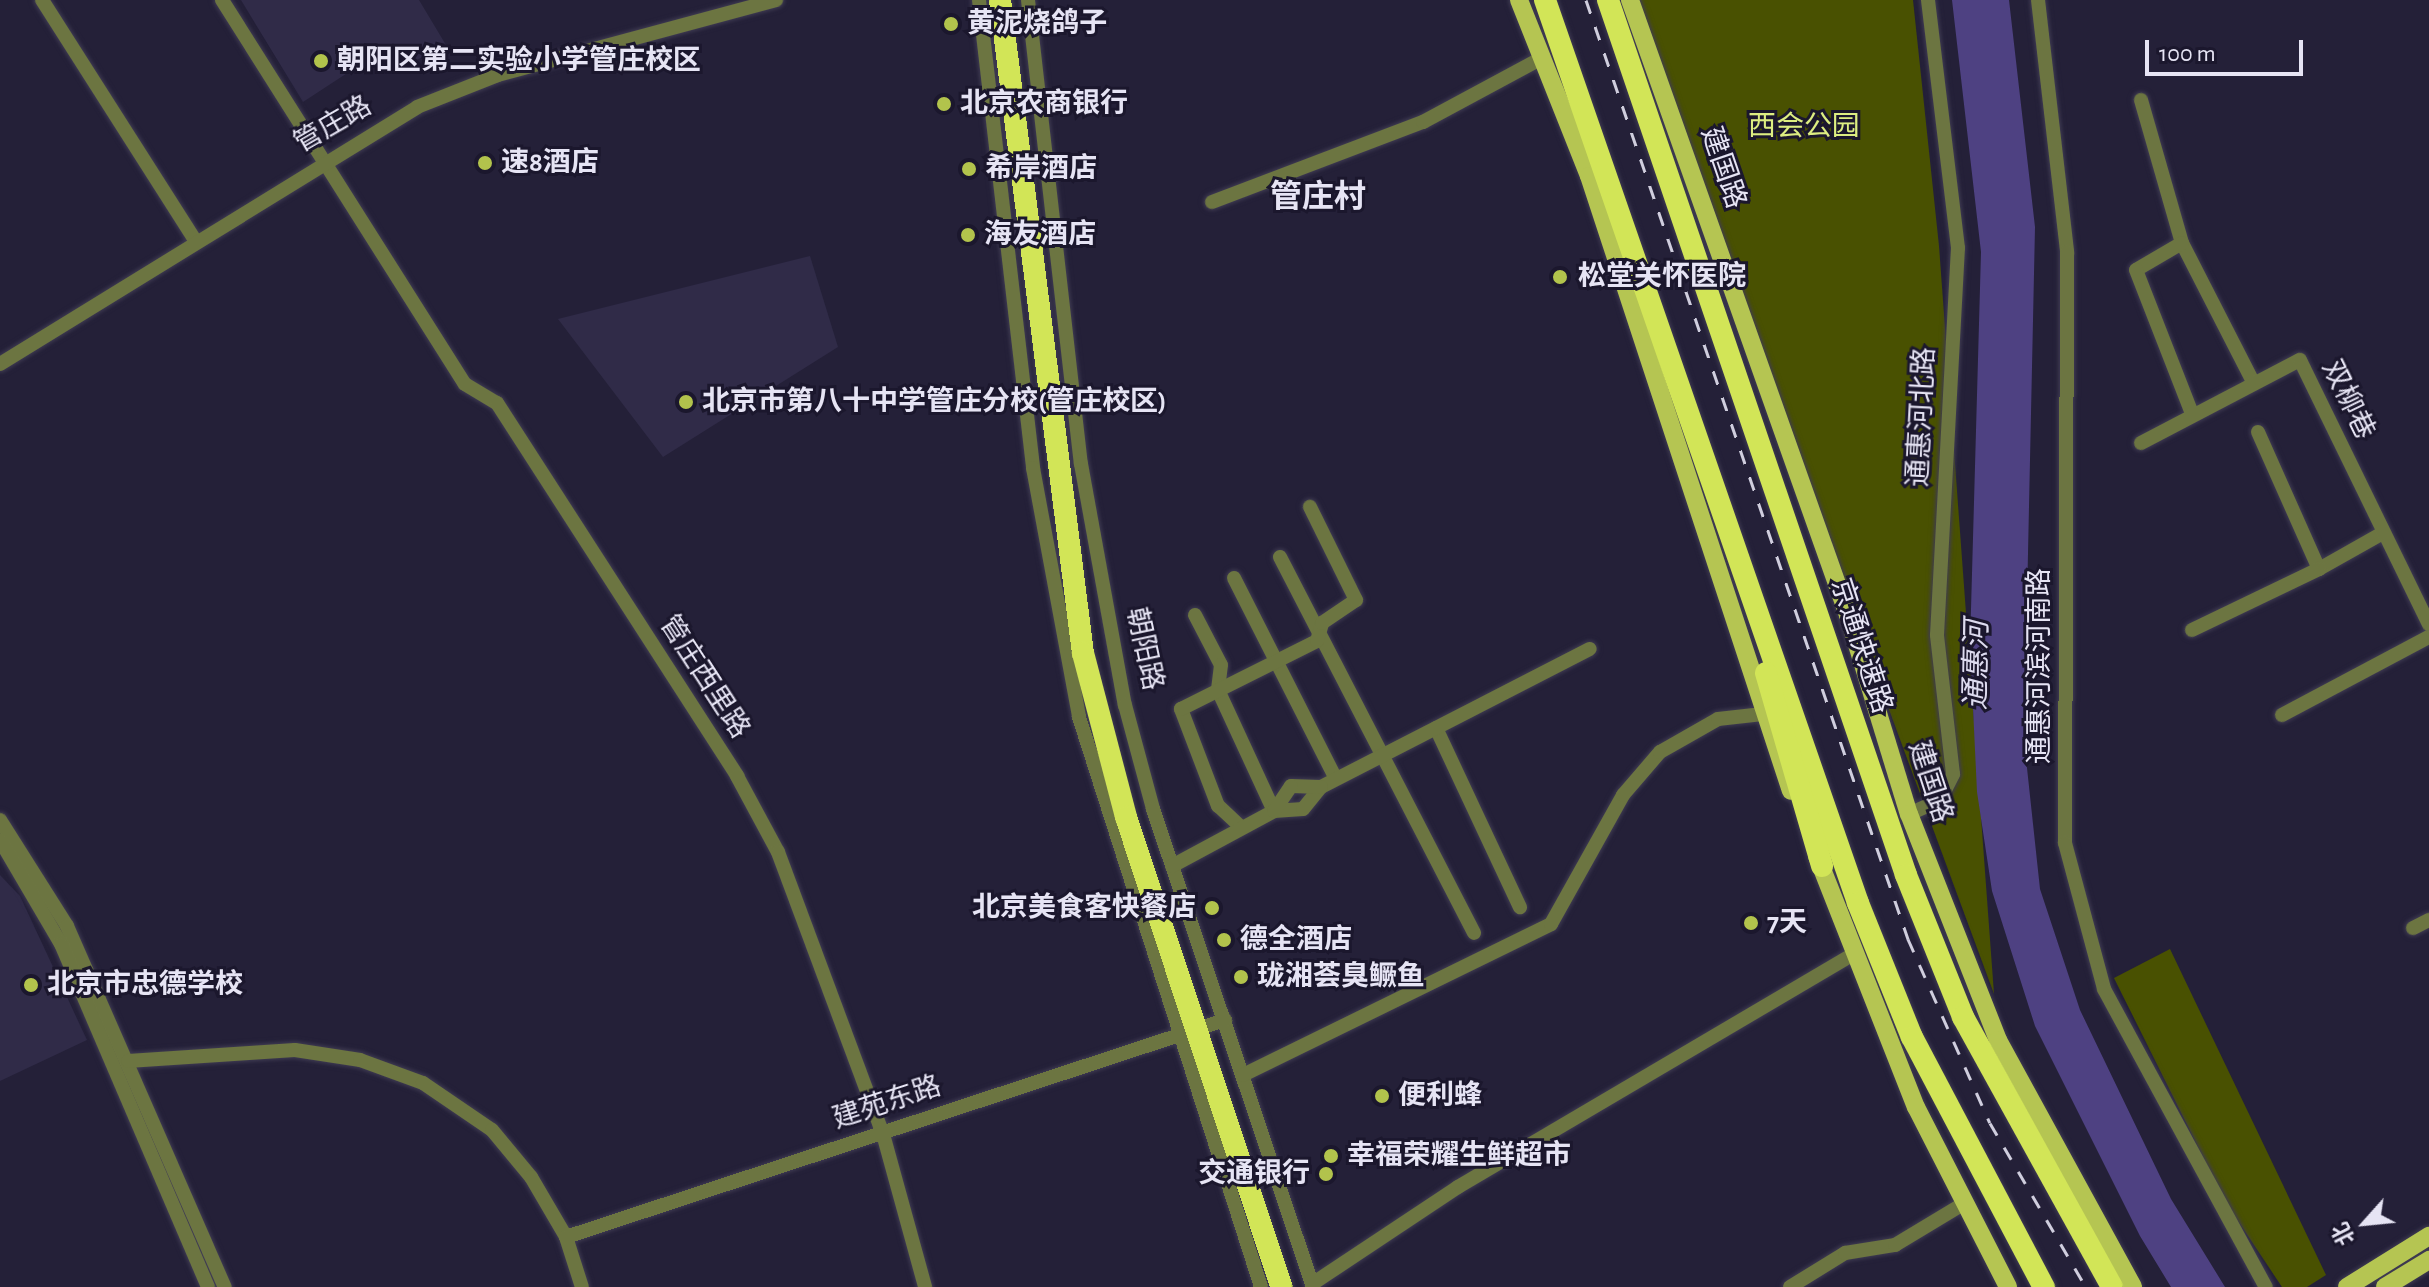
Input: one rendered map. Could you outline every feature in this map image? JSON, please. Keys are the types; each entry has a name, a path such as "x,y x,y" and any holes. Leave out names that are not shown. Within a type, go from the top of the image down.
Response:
{"highway":[{"name":"朝阳路","path":"1000,0 1083,653 1126,817 1202,1027 1306,1286"},
{"name":"朝阳路","path":"1013,0 1094,651 1136,813 1281,1287"},
{"path":"1545,0 1731,524 1858,903 1912,1037 2044,1287"},
{"name":"京通快速路","path":"1608,0 1906,875 1963,1017 2112,1287"},
{"path":"1731,524 1822,866"}],"main road":[{"path":"1519,0 1647,346 1763,714 1822,866 1852,955 1963,1204 2008,1287"},
{"name":"建国路","path":"1630,0 1848,615 1909,814 1998,1040 2133,1287"},
{"path":"2347,1287 2429,1236"},
{"path":"2385,1287 2429,1260"}],"street":[{"path":"42,0 194,239"},
{"name":"管庄西里路","path":"222,0 465,384 497,403 737,776 778,852 882,1131 925,1287"},
{"name":"管庄路","path":"0,364 322,160 417,107 498,75 776,0"},
{"name":"朝阳路","path":"979,0 1054,603 1109,824 1202,1027 1243,1075 1306,1286"},
{"name":"朝阳路","path":"1028,0 1102,597 1172,866 1202,1027 1261,1287"},
{"name":"通惠河北路","path":"1909,814 1940,800 1953,774 1937,635 1958,248 1928,0"},
{"name":"通惠河滨河南路","path":"2038,0 2067,252 2065,843 2104,989 2266,1287"},
{"path":"1212,202 1423,122 1542,58"},
{"path":"2141,100 2182,243 2253,382"},
{"path":"2182,243 2136,270 2192,414"},
{"name":"双柳巷","path":"2141,443 2300,360 2429,624"},
{"path":"2258,432 2319,569"},
{"path":"1242,828 1218,806 1181,709 1318,636 1322,623 1356,600 1310,507"},
{"path":"2192,630 2319,569 2383,533"},
{"path":"1280,557 1318,636 1386,754 1474,933"},
{"path":"1234,578 1336,779"},
{"path":"1195,615 1221,665 1218,690 1274,811"},
{"path":"2282,715 2429,637"},
{"path":"1172,866 1274,811 1303,809 1321,787 1590,649"},
{"path":"1243,1075 1551,924 1623,795 1660,752 1718,719 1763,714"},
{"path":"1436,728 1520,907"},
{"path":"1274,811 1291,786 1321,787"},
{"path":"0,820 48,889 128,1061 225,1287"},
{"path":"0,840 61,944 208,1287"},
{"path":"2413,928 2429,920"},
{"path":"1306,1286 1458,1187 1852,955"},
{"name":"建苑东路","path":"566,1237 1202,1027"},
{"path":"128,1061 295,1050 360,1060 423,1083 492,1130 566,1237 582,1287"},
{"path":"1790,1287 1845,1253 1895,1245 1963,1204"}],"shaded area":[{"name":"朝阳区第二实验小学管庄校区","path":"241,0 419,0 446,45 393,72 381,51 303,102"},
{"name":"北京市第八十中学管庄分校(管庄校区)","path":"810,256 838,347 663,457 558,319"},
{"name":"北京市忠德学校","path":"0,875 20,896 87,1040 0,1081"}],"green space":[{"name":"西会公园","path":"1627,0 1913,0 1939,246 1994,994"},
{"path":"2170,949 2326,1275 2307,1287 2282,1287 2226,1203 2114,978"}],"water":[{"name":"通惠河","path":"1952,0 2009,0 2035,227 2024,740 2040,889 2080,1010 2171,1199 2225,1287 2171,1287 2140,1236 2035,1026 1992,891 1977,792 1970,645 1981,252"}],"railway":[{"path":"1586,0 1908,939 1990,1123 2086,1287"}],"place":[{"name":"黄泥烧鸽子","path":"951,24"},
{"name":"朝阳区第二实验小学管庄校区","path":"321,61"},
{"name":"北京农商银行","path":"944,104"},
{"name":"速8酒店","path":"485,163"},
{"name":"希岸酒店","path":"969,169"},
{"name":"海友酒店","path":"968,235"},
{"name":"松堂关怀医院","path":"1560,277"},
{"name":"北京市第八十中学管庄分校(管庄校区)","path":"686,402"},
{"name":"北京美食客快餐店","path":"1212,908"},
{"name":"7天","path":"1751,923"},
{"name":"德全酒店","path":"1224,940"},
{"name":"珑湘荟臭鳜鱼","path":"1241,977"},
{"name":"北京市忠德学校","path":"31,985"},
{"name":"便利蜂","path":"1382,1096"},
{"name":"幸福荣耀生鲜超市","path":"1331,1156"},
{"name":"交通银行","path":"1326,1174"}],"district":[{"name":"管庄村","path":"1318,197"}]}
